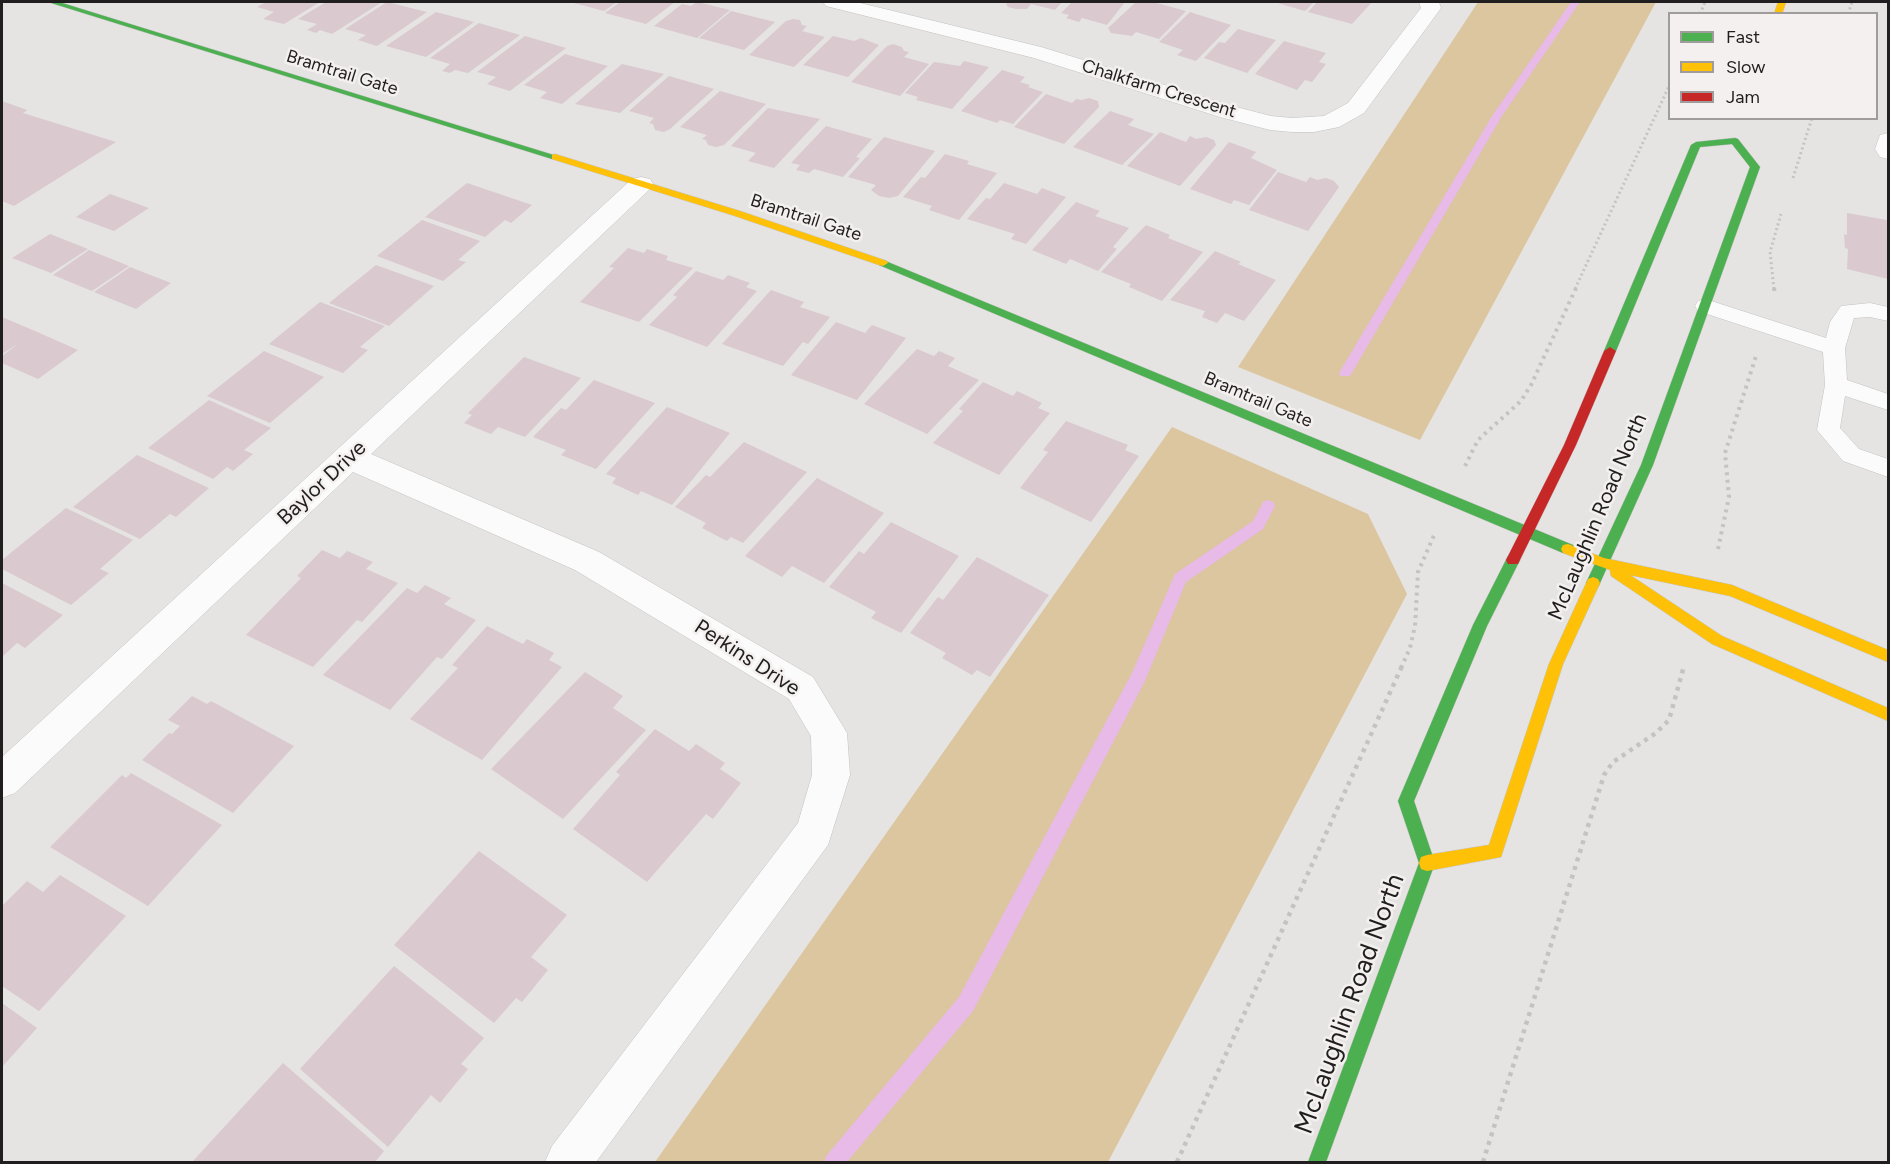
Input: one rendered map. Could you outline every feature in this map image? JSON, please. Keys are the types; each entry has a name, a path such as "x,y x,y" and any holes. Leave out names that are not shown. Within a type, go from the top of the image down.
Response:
{"street":[{"name":"Bramtrail Gate","path":"52,2 641,184 891,266 1602,563"},
{"name":"Chalkfarm Crescent","path":"833,2 1041,53 1270,123 1314,125 1331,122 1356,108 1431,8 1429,2"},
{"name":"McLaughlin Road North","path":"1317,1162 1427,863 1406,801 1480,625 1570,445 1696,145 1737,135 1755,167 1647,465 1556,664 1495,852 1427,863"},
{"path":"1888,140 1888,152"},
{"name":"Baylor Drive","path":"2,780 641,184"},
{"name":"Perkins Drive","path":"349,457 587,561 801,688 829,734 831,775 814,832 568,1162"},
{"path":"1602,563 1732,591 1888,656"},
{"path":"1602,563 1717,640 1888,715"}],"lane":[{"path":"1705,306 1834,348"},
{"path":"1888,314 1870,310 1848,311 1841,322 1834,348 1836,385 1828,430 1851,455 1888,468"},
{"path":"1836,385 1888,402"}],"path":[{"path":"1465,464 1478,440 1523,398 1531,385 1668,88"},
{"path":"1177,1162 1410,648 1415,626 1418,572 1433,537"},
{"path":"1718,547 1719,538"},
{"path":"1483,1162 1604,775 1613,762 1656,733 1669,720 1682,672"}],"shaded area":[{"path":"1478,2 1656,2 1420,440 1238,367"},
{"path":"1172,427 1368,514 1407,594 1108,1162 655,1162"}],"building":[{"path":"266,2 320,2 284,24 263,19 274,12 257,7"},
{"path":"326,2 382,2 332,34 320,30 316,33 307,30 317,24 298,19"},
{"path":"387,2 427,12 377,46 358,40 366,35 345,29"},
{"path":"570,2 617,2 604,11"},
{"path":"620,2 675,2 646,24 605,13"},
{"path":"697,2 730,10 697,38 654,26 682,4 691,6"},
{"path":"1008,2 1062,2 1055,10 1031,4 1027,9 1016,9 1008,7 1006,4"},
{"path":"1072,2 1125,2 1107,25 1082,18 1079,22 1066,18 1069,15 1061,13"},
{"path":"1136,2 1153,2 1186,11 1159,39 1136,32 1132,36 1111,33 1108,28"},
{"path":"1274,2 1314,2 1305,11"},
{"path":"1317,2 1372,2 1352,24 1308,12"},
{"path":"731,11 775,22 744,50 699,38"},
{"path":"436,12 474,22 426,57 386,46"},
{"path":"1190,12 1231,25 1196,61 1177,55 1183,50 1159,42"},
{"path":"800,20 802,25 807,26 802,31 825,37 794,67 749,55 786,21"},
{"path":"479,23 520,35 468,73 455,70 450,73 442,71 450,64 430,58"},
{"path":"1238,29 1276,40 1247,73 1204,58 1219,42 1225,43"},
{"path":"525,36 566,48 510,91 487,84 496,77 477,72"},
{"path":"833,36 854,41 861,38 879,45 848,77 803,65"},
{"path":"1284,41 1326,53 1319,62 1326,64 1312,82 1305,80 1297,90 1255,74"},
{"path":"893,44 909,52 904,57 929,64 900,96 851,82 887,46"},
{"path":"565,54 608,66 562,104 540,98 547,92 524,85"},
{"path":"964,61 989,67 952,109 916,100 918,97 905,93 934,62 960,66"},
{"path":"622,64 664,74 620,113 575,104"},
{"path":"1002,70 1025,77 1020,82 1043,92 1013,124 1000,120 997,123 961,111"},
{"path":"669,76 714,89 664,132 655,130 653,124 649,123 654,118 629,111"},
{"path":"720,91 766,104 724,145 716,147 708,145 706,140 702,139 707,135 680,127"},
{"path":"1046,94 1072,103 1076,99 1089,98 1098,101 1099,107 1064,144 1014,127"},
{"path":"2,101 27,110 23,113 116,142 14,206 2,201"},
{"path":"768,108 820,119 774,168 748,161 756,153 731,146"},
{"path":"1110,111 1134,119 1128,125 1154,134 1122,165 1073,147"},
{"path":"826,126 872,139 856,157 860,158 843,177 814,169 809,173 796,170 800,165 791,163"},
{"path":"1160,132 1186,142 1190,136 1196,139 1206,137 1214,140 1216,145 1180,186 1127,166"},
{"path":"884,137 935,151 898,196 889,198 879,196 871,190 876,185 848,177"},
{"path":"1229,142 1256,152 1251,158 1277,170 1249,205 1234,200 1231,204 1190,189"},
{"path":"945,154 969,161 967,164 997,173 959,220 929,210 932,206 903,197 921,177 925,178"},
{"path":"1278,172 1306,182 1310,177 1317,180 1326,178 1334,181 1339,187 1308,231 1249,210"},
{"path":"467,183 532,205 511,223 505,220 485,237 425,217"},
{"path":"1004,183 1037,194 1042,188 1066,197 1026,244 1011,239 1015,234 967,219 986,198 990,199"},
{"path":"110,194 149,208 114,231 76,217"},
{"path":"1076,202 1100,211 1095,216 1129,228 1113,247 1117,249 1098,271 1070,259 1066,264 1032,250"},
{"path":"1847,213 1887,220 1888,217 1888,279 1847,269 1848,249 1845,248 1844,234 1847,235"},
{"path":"422,220 480,241 458,260 466,262 443,281 377,256"},
{"path":"1146,225 1170,235 1168,238 1203,252 1162,301 1129,287 1131,284 1101,272"},
{"path":"50,234 88,249 51,273 12,258"},
{"path":"628,248 644,253 647,249 668,256 666,260 693,268 639,322 580,302 614,268 609,267"},
{"path":"89,250 129,266 92,291 53,275"},
{"path":"1215,251 1241,262 1238,264 1276,280 1244,321 1225,313 1217,323 1202,317 1205,311 1170,300"},
{"path":"376,265 434,286 389,326 329,303"},
{"path":"130,267 171,283 136,309 94,292"},
{"path":"696,271 723,280 728,275 750,283 746,287 757,291 707,347 649,325 677,297 673,295"},
{"path":"771,290 804,302 800,307 830,317 808,344 803,342 783,366 722,344"},
{"path":"320,302 385,326 360,347 368,350 343,373 269,344"},
{"path":"2,317 78,350 38,379 2,363 2,356 19,343 2,354"},
{"path":"836,322 865,333 872,325 906,338 857,400 791,375"},
{"path":"917,349 934,356 939,351 955,358 948,366 979,380 927,434 864,404"},
{"path":"264,351 324,377 270,423 207,396"},
{"path":"524,357 581,378 525,437 498,427 491,434 464,423 472,415 468,413"},
{"path":"594,380 655,403 596,469 561,455 566,450 533,437 561,408 566,410"},
{"path":"983,382 1013,396 1017,391 1042,403 1038,408 1050,413 999,475 933,443 963,411 959,409"},
{"path":"209,400 271,428 244,450 253,454 233,471 227,467 213,479 148,448"},
{"path":"667,407 730,433 672,505 641,491 638,495 612,483 616,478 606,474"},
{"path":"1066,421 1128,445 1125,450 1139,456 1091,522 1020,488 1048,452 1043,450"},
{"path":"744,442 807,472 743,543 731,537 727,541 702,528 706,523 675,507 706,475 710,477"},
{"path":"137,455 209,488 176,517 170,514 140,539 73,507"},
{"path":"817,478 884,513 824,583 792,566 782,577 745,556"},
{"path":"66,508 133,540 100,569 109,573 71,605 2,569 2,560"},
{"path":"891,522 959,556 901,633 871,618 876,612 829,587 859,551 864,554"},
{"path":"322,550 340,558 347,551 373,562 366,569 398,583 362,622 357,620 313,667 246,635 301,578 297,576"},
{"path":"977,557 1049,595 990,677 977,670 972,675 942,658 946,653 910,633 938,597 943,600"},
{"path":"2,583 63,615 25,648 17,643 2,657"},
{"path":"425,585 451,598 444,604 476,620 442,659 437,657 390,710 323,675 407,588 417,593"},
{"path":"487,626 523,644 527,639 554,653 549,660 562,667 482,760 410,719 458,668 452,665"},
{"path":"585,672 623,696 613,708 646,730 563,819 491,769"},
{"path":"192,696 207,704 211,701 294,746 233,813 142,760 169,733 172,734 180,726 168,720"},
{"path":"655,729 689,751 696,744 725,763 720,769 741,783 713,819 706,814 647,882 573,829 620,775 616,772"},
{"path":"131,773 222,825 148,906 50,847 122,775 126,778"},
{"path":"479,851 567,915 531,957 548,970 522,1002 516,998 494,1023 394,945"},
{"path":"60,875 126,916 39,1011 2,986 2,906 27,881 43,892"},
{"path":"394,966 484,1038 461,1064 468,1069 440,1103 431,1095 388,1147 300,1069"},
{"path":"2,1003 37,1028 2,1067"},
{"path":"283,1063 384,1151 375,1162 192,1162"}],"waterway":[{"path":"1345,373 1497,116 1575,2"},
{"path":"834,1162 966,1004 1139,676 1180,578 1258,525 1268,506"}],"traffic: fast":[{"path":"52,2 555,157"},
{"path":"1593,583 1647,465 1755,167 1735,141"},
{"path":"1610,351 1696,145 1735,141"},
{"path":"883,263 1568,549"},
{"path":"1317,1162 1427,863 1406,801 1480,625 1513,560"}],"traffic: slow":[{"path":"1779,12 1782,2"},
{"path":"555,157 736,213 883,263"},
{"path":"1568,549 1602,563 1732,591 1888,656"},
{"path":"1616,572 1717,640 1888,715"},
{"path":"1427,863 1495,852 1556,664 1593,583"}],"traffic: jam":[{"path":"1513,560 1570,445 1610,351"}]}
